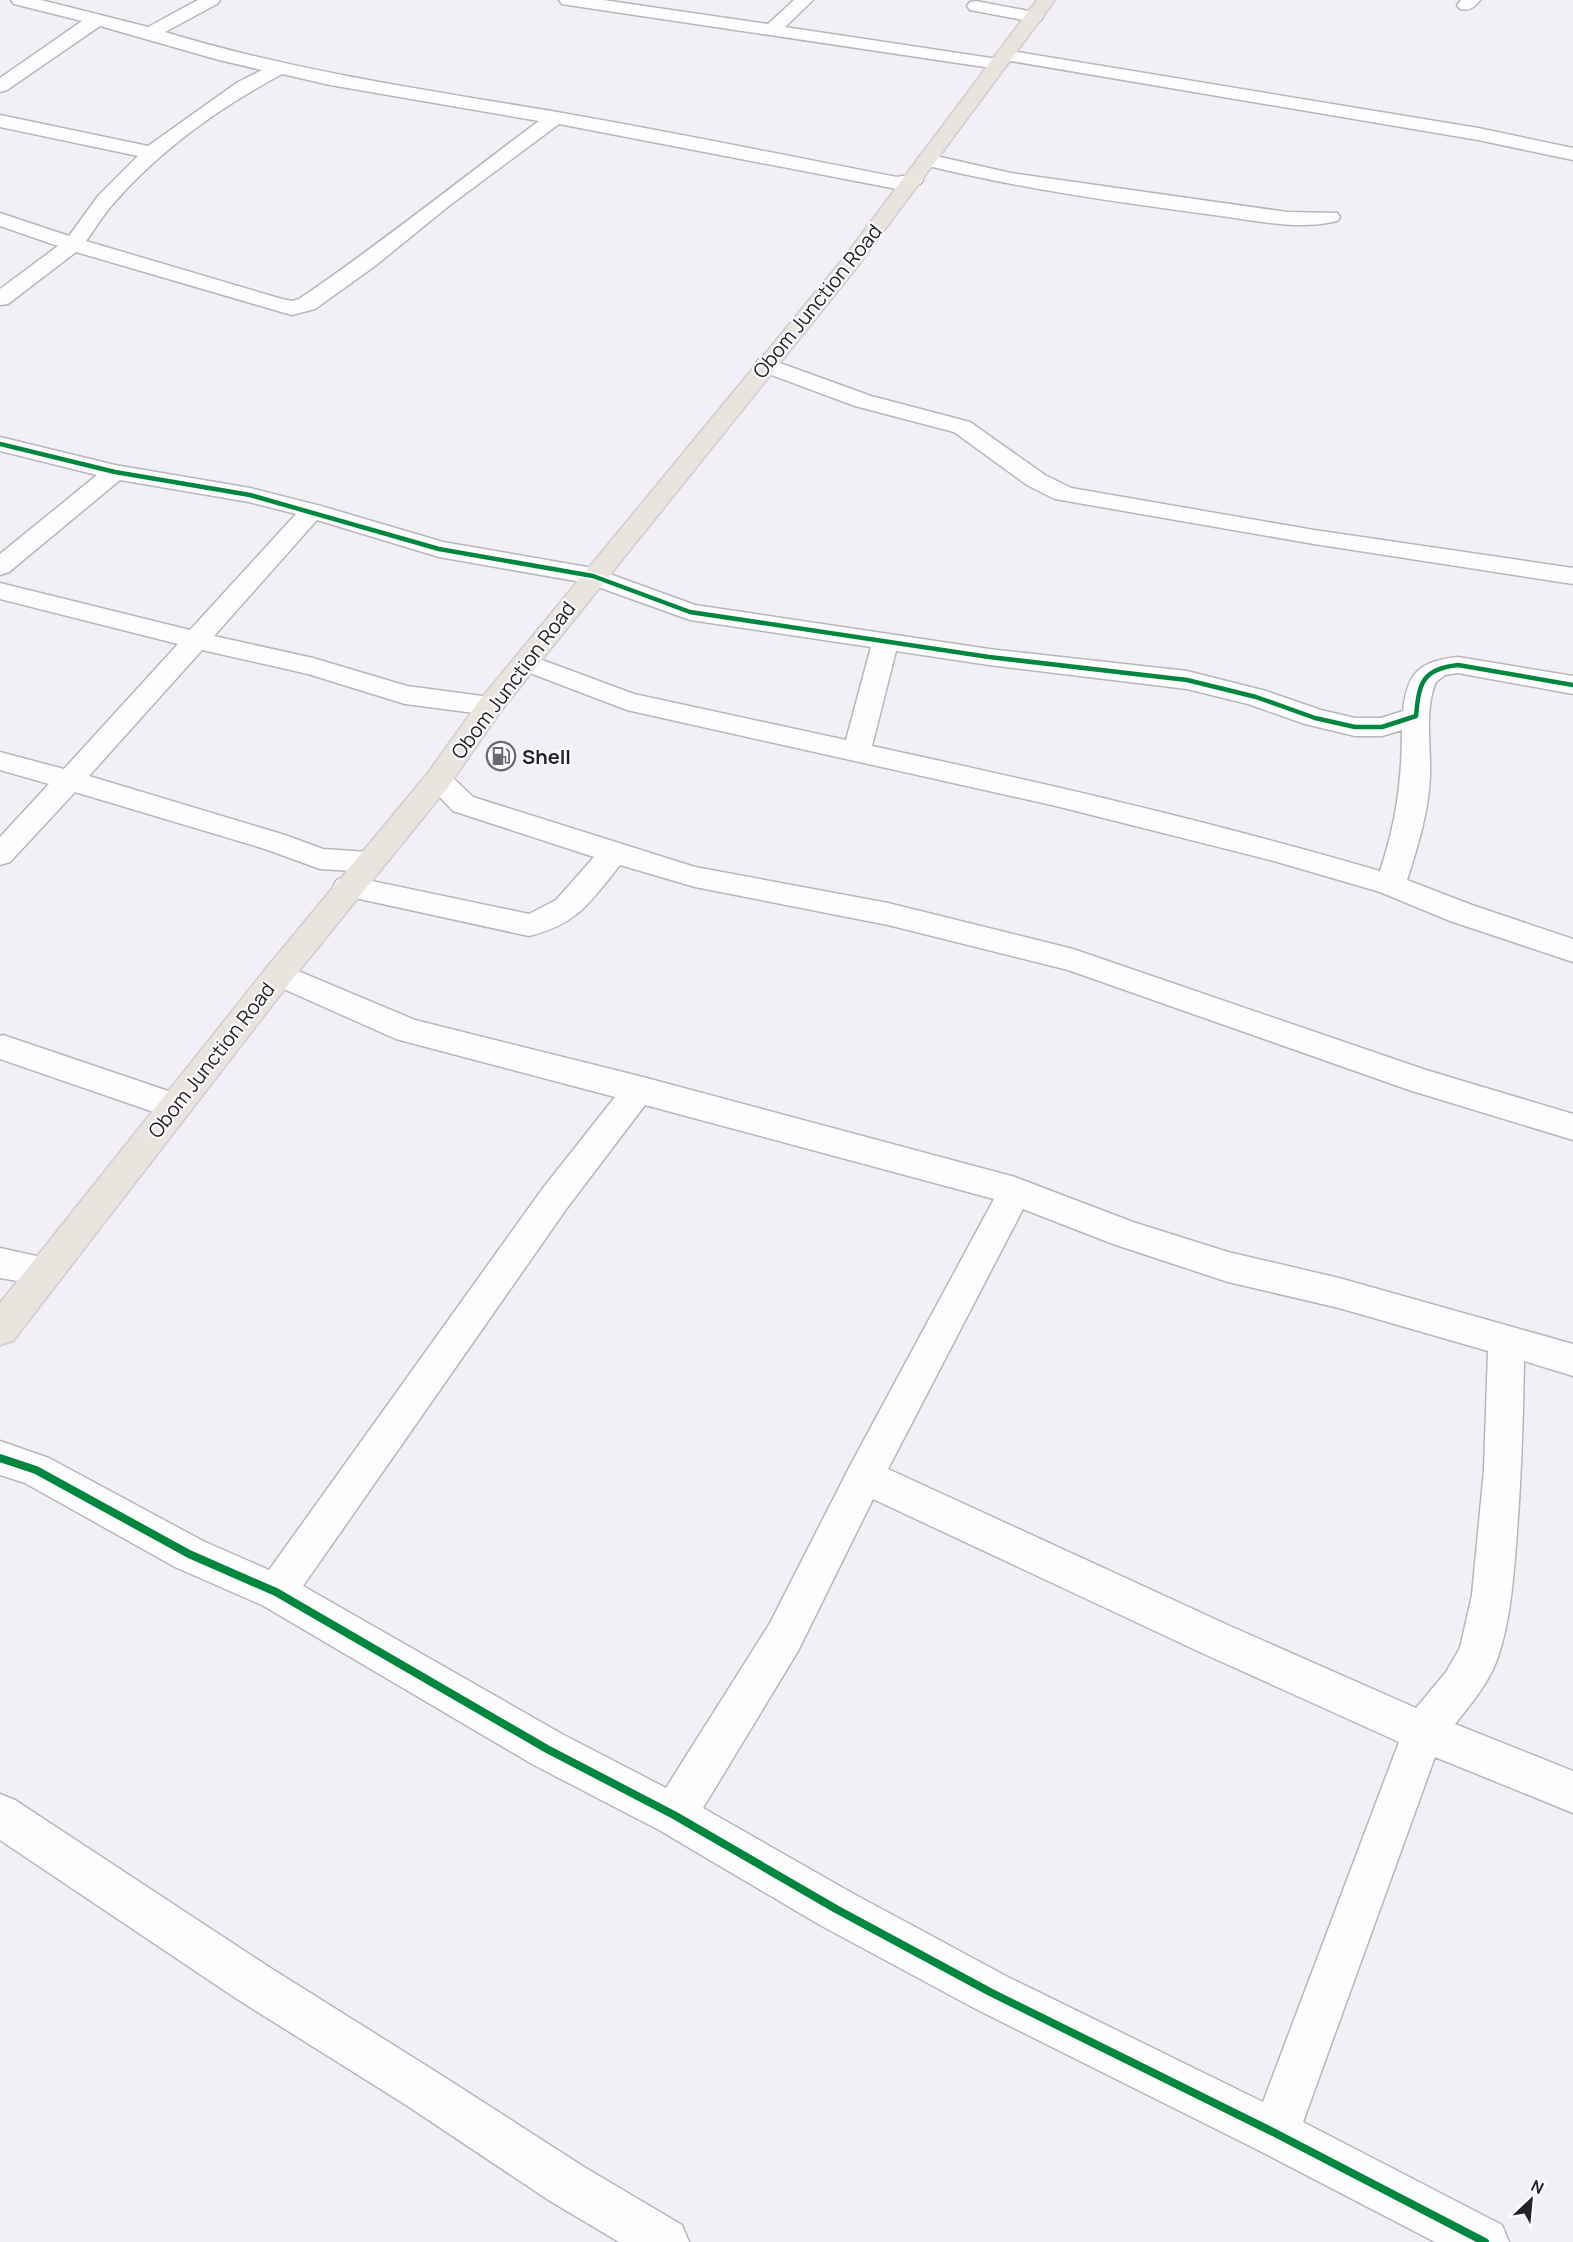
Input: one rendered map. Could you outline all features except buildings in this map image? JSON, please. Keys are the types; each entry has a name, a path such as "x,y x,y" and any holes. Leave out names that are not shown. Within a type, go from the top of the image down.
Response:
{"main road":[{"name":"Obom Junction Road","path":"0,1330 348,887 438,780 490,706 593,576 766,365 920,170 1040,8"}],"street":[{"path":"20,0 279,68 440,99 555,117 878,180 897,183 920,170 1011,179 1287,218 1330,217"},
{"path":"150,33 211,0"},
{"path":"568,0 1001,60 1478,134 1573,154"},
{"path":"772,30 798,4"},
{"path":"976,6 1040,8"},
{"path":"0,86 96,20"},
{"path":"0,299 74,244 105,200 153,153 245,86 279,68"},
{"path":"0,219 74,244 292,308 307,304 368,262 442,201 555,117"},
{"path":"0,121 153,153"},
{"path":"766,365 863,402 962,427 1035,480 1065,494 1314,537 1573,576"},
{"path":"0,444 116,472 230,491 312,511 439,549 593,576 690,612 885,643 1187,680 1256,697 1315,718 1355,727 1382,727 1416,716"},
{"path":"0,567 116,472"},
{"path":"0,855 312,511"},
{"path":"0,591 114,621 313,667 405,695 490,706"},
{"path":"857,752 885,643"},
{"path":"526,662 627,701 1166,822 1276,851 1391,885 1461,913 1573,951"},
{"path":"1391,885 1405,840 1416,777 1416,716 1419,684 1430,671 1442,666 1458,665 1573,685"},
{"path":"0,761 275,842 320,859 369,861"},
{"path":"438,780 463,804 614,853 695,877 888,914 1073,960 1399,1074 1573,1127"},
{"path":"348,887 529,925 545,923 562,912 614,853"},
{"path":"279,974 407,1030 491,1054 639,1089 1015,1191 1125,1234 1228,1267 1339,1293 1573,1360"},
{"path":"3,1047 174,1106"},
{"path":"276,1592 555,1198 639,1089"},
{"path":"674,1815 784,1637 864,1476 1015,1191"},
{"path":"0,1263 46,1271"},
{"path":"1275,2133 1423,1732 1460,1686 1479,1654 1492,1595 1503,1470 1506,1339"},
{"path":"0,1458 36,1470 189,1554 276,1592 547,1749 674,1815 836,1909 990,1992 1275,2133 1485,2242"},
{"path":"864,1476 1035,1553 1262,1662 1423,1732 1573,1792"},
{"path":"0,1815 253,1983 422,2089 567,2184 665,2242"}],"cycle path":[{"path":"0,444 115,472 250,495 439,549 593,576 690,612 989,657 1187,680 1256,697 1315,718 1355,727 1382,727 1416,716 1418,694 1424,679 1429,673 1445,666 1458,665 1573,685"},
{"path":"0,1458 36,1470 189,1554 276,1592 547,1749 674,1815 836,1909 990,1992 1275,2133 1485,2242"}],"place":[{"name":"Shell","path":"501,756"}]}
